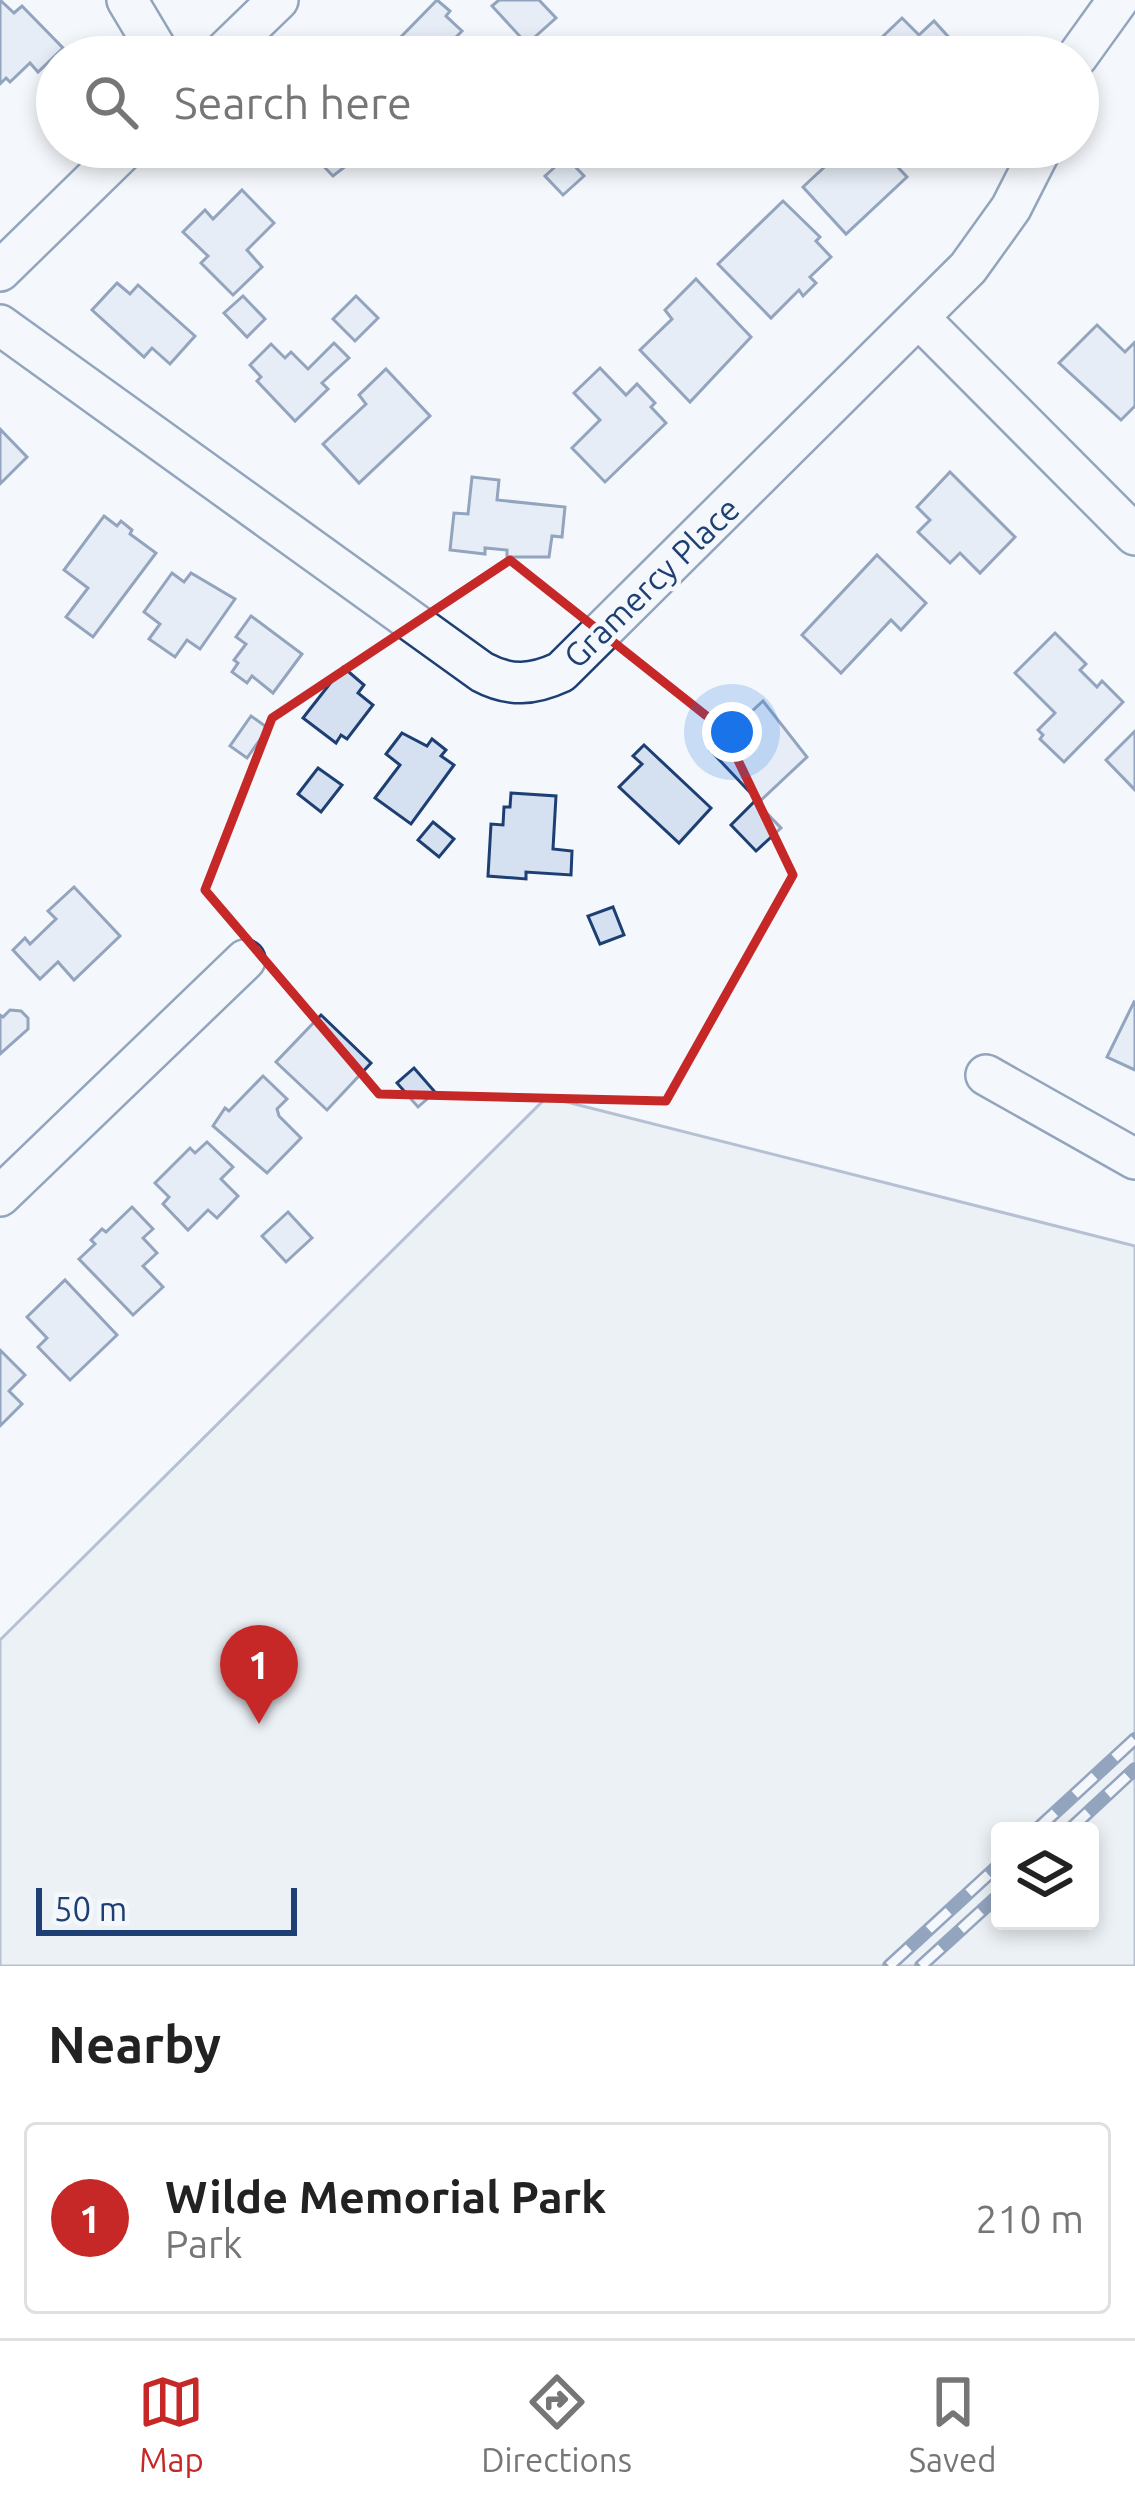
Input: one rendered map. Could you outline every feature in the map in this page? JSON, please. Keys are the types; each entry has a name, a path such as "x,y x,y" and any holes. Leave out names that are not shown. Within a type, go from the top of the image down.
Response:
{"street":[{"path":"127,0 148,36"},
{"path":"241,36 278,0"},
{"path":"1092,36 1118,0"},
{"path":"0,271 105,168"},
{"name":"Gramercy Place","path":"0,325 465,660 493,678 515,684 538,682 561,672 920,319 968,268 1011,208 1031,168"},
{"path":"920,319 1135,535"},
{"path":"0,1196 244,960"},
{"path":"986,1075 1135,1159"}],"highlighted area":[{"path":"510,560 723,729 793,875 666,1101 379,1094 205,890 272,718"}],"shaded area":[{"path":"547,1097 1135,1246 1135,1966 0,1966 0,1640"}],"building":[{"path":"0,0 14,13 22,6 51,36 36,36 36,70 30,63 10,82 6,78 0,84"},
{"path":"437,0 462,31 457,36 402,36"},
{"path":"499,0 539,0 556,18 536,36 520,36 492,6"},
{"path":"902,18 919,35 934,21 948,36 883,36"},
{"path":"554,168 576,168 584,176 563,195 545,176"},
{"path":"823,168 899,168 907,177 846,234 803,187"},
{"path":"242,190 274,223 247,250 262,267 233,295 201,263 208,256 183,232 205,210 213,219"},
{"path":"783,201 820,237 816,241 831,257 810,277 816,283 803,296 799,290 771,318 718,264"},
{"path":"696,279 751,337 690,402 640,350 672,319 665,310"},
{"path":"117,283 130,294 138,285 195,336 170,364 152,348 144,357 92,310"},
{"path":"243,296 265,319 247,337 224,313"},
{"path":"356,296 378,318 355,341 333,319"},
{"path":"1097,325 1125,352 1135,342 1135,406 1121,420 1059,363"},
{"path":"334,343 349,358 322,383 328,389 295,421 257,381 261,377 250,365 271,344 285,358 291,352 308,369"},
{"path":"600,368 626,395 637,384 666,423 605,482 572,448 600,420 574,393"},
{"path":"386,369 430,416 359,483 323,444 366,404 359,395"},
{"path":"0,429 27,457 0,484"},
{"path":"950,472 1015,537 980,573 960,553 950,563 918,532 930,520 917,507"},
{"path":"472,477 499,480 497,500 565,507 562,537 552,536 549,557 507,557 507,550 485,548 485,554 450,550 454,513 468,514"},
{"path":"104,516 117,526 121,521 156,553 93,637 66,617 88,588 64,570"},
{"path":"877,555 926,603 901,630 891,620 841,673 802,635"},
{"path":"172,573 184,582 191,573 235,599 200,649 187,640 175,657 149,639 160,624 144,612"},
{"path":"251,616 302,654 273,693 252,676 247,683 232,672 246,644 236,637"},
{"path":"1055,633 1086,664 1080,670 1097,687 1102,681 1123,702 1064,762 1040,739 1043,735 1038,730 1055,713 1015,673"},
{"path":"343,667 364,685 358,693 373,705 347,739 341,735 336,743 303,718"},
{"path":"763,701 807,757 759,802 710,750"},
{"path":"251,716 268,728 247,758 230,746"},
{"path":"1135,731 1135,790 1106,760"},
{"path":"402,733 427,746 432,739 446,750 441,756 454,765 411,824 375,798 400,765 386,754"},
{"path":"644,745 711,808 679,843 619,787 642,764 633,756"},
{"path":"318,768 342,785 321,812 298,794"},
{"path":"511,793 556,796 553,849 572,851 571,875 488,876 491,824 503,825"},
{"path":"755,801 781,828 756,851 731,825"},
{"path":"433,822 454,839 439,857 418,840"},
{"path":"74,887 120,936 74,980 58,962 40,979 13,950 25,938 30,944 56,919 48,911"},
{"path":"613,907 624,935 600,944 588,916"},
{"path":"1135,1003 1135,1070 1107,1057"},
{"path":"10,1010 28,1018 28,1029 0,1054 0,1015"},
{"path":"321,1015 371,1063 327,1110 276,1062"},
{"path":"414,1068 435,1092 418,1107 397,1083"},
{"path":"263,1076 287,1099 277,1109 279,1116 301,1138 267,1173 213,1126 225,1108 229,1111"},
{"path":"207,1142 233,1167 221,1179 238,1196 217,1218 208,1210 188,1230 163,1204 169,1197 155,1183 190,1148 195,1153"},
{"path":"132,1207 153,1229 143,1238 157,1253 143,1266 163,1287 133,1315 79,1259 102,1229 106,1232"},
{"path":"288,1212 312,1238 286,1262 262,1236"},
{"path":"65,1280 117,1335 70,1380 38,1347 47,1338 27,1317"},
{"path":"0,1350 25,1375 9,1391 22,1404 0,1426"}],"railway":[{"path":"1045,1822 1135,1739"},
{"path":"1078,1822 1135,1769"},
{"path":"889,1966 991,1872"},
{"path":"921,1966 991,1902"}],"place":[{"name":"Wilde Memorial Park","path":"259,1724"}]}
